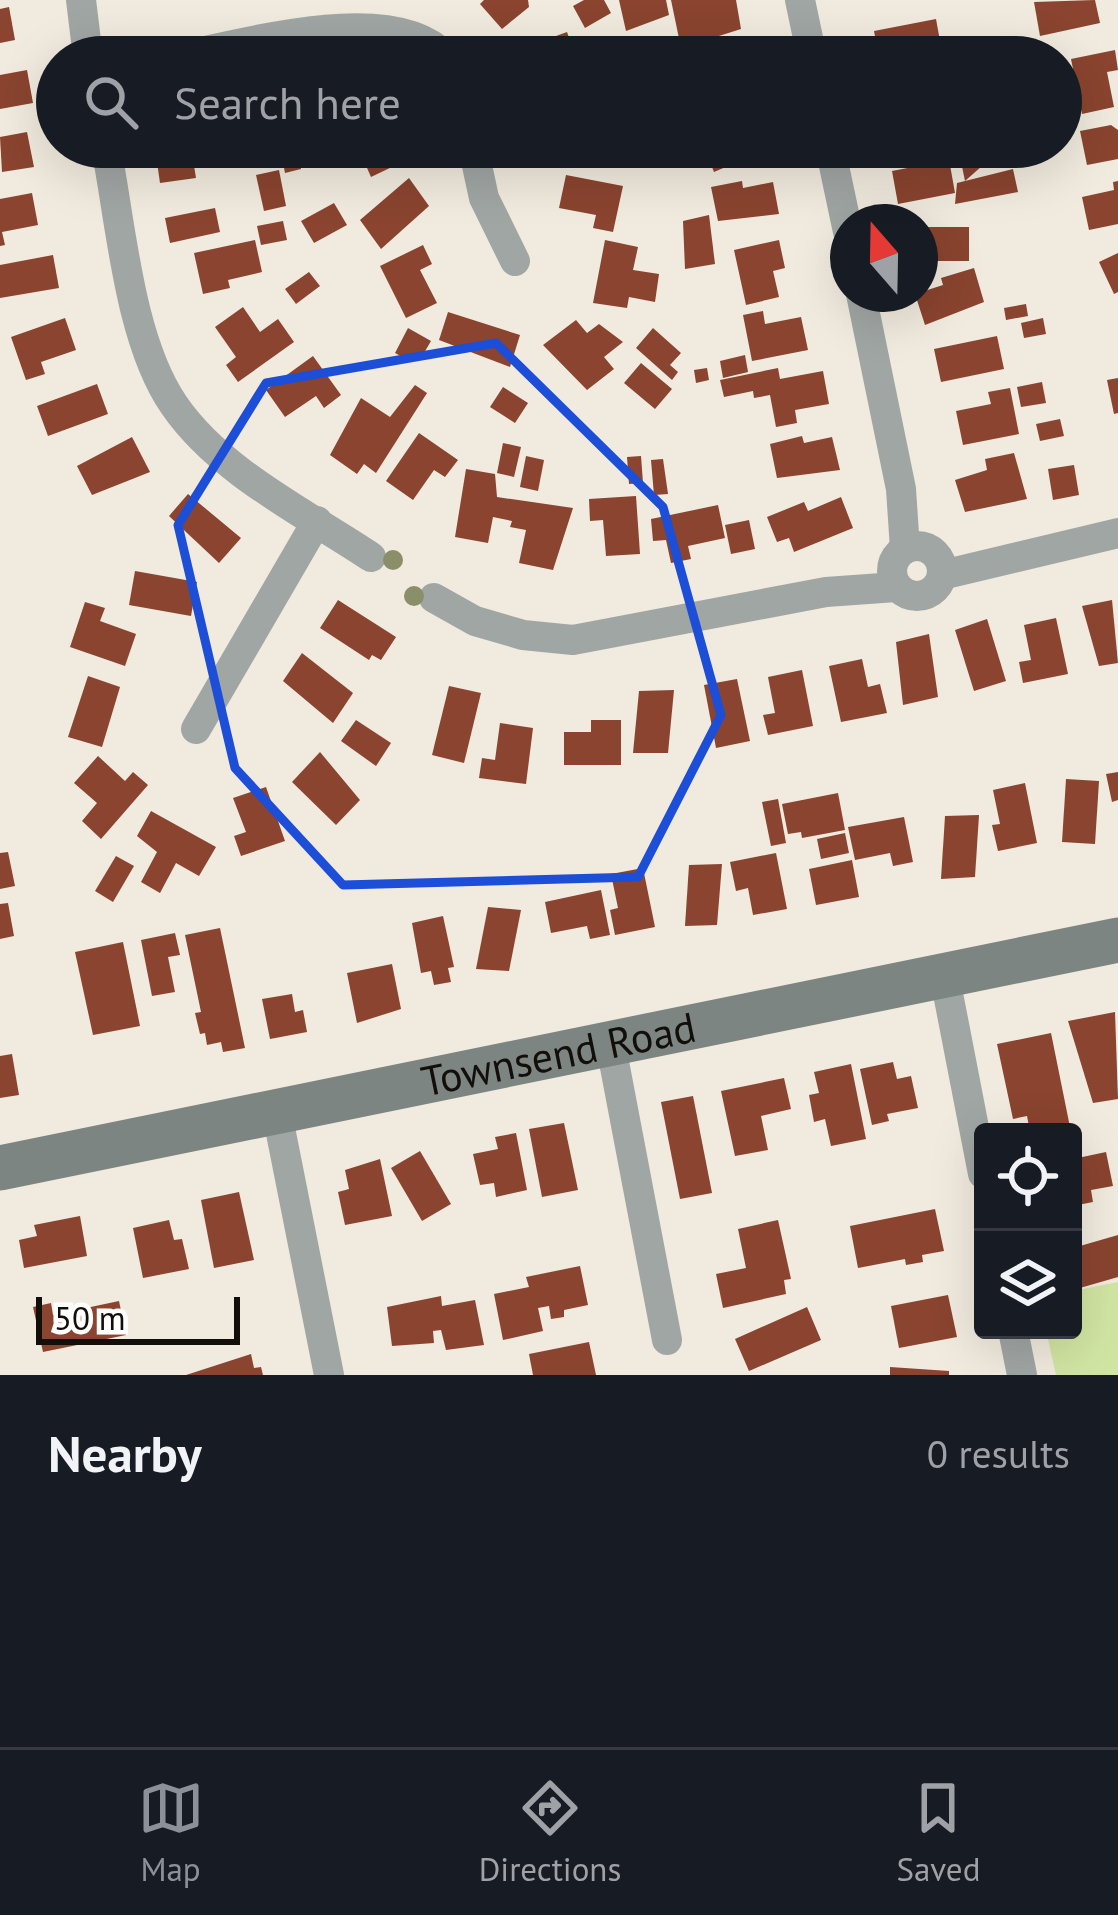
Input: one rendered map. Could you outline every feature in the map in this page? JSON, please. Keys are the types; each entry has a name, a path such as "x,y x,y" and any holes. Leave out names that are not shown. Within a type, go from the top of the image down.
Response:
{"main road":[{"name":"Townsend Road","path":"0,1168 276,1108 1118,940"}],"street":[{"path":"69,0 83,36"},
{"path":"81,0 85,36"},
{"path":"800,0 808,36"},
{"path":"290,36 372,21 423,36"},
{"path":"110,168 147,350 175,407 231,464 371,557"},
{"path":"478,168 484,198 515,261"},
{"path":"834,168 842,204"},
{"path":"865,312 916,563"},
{"path":"196,729 317,521"},
{"path":"434,598 475,620 523,635 573,640 826,592 916,563 1010,555 1118,533"},
{"path":"944,973 974,1128"},
{"path":"610,1041 667,1340"},
{"path":"276,1108 329,1375"},
{"path":"1015,1339 1022,1375"}],"highlighted area":[{"path":"496,343 663,507 721,715 638,877 343,885 235,768 178,525 266,383"}],"green space":[{"path":"1118,1282 1118,1375 1056,1375 1048,1339 1082,1339 1082,1289"}],"building":[{"path":"484,0 528,0 529,7 502,29 480,4"},
{"path":"584,0 604,0 611,13 585,28 573,6"},
{"path":"619,0 666,0 669,15 626,31"},
{"path":"671,0 736,0 741,29 719,36 678,36"},
{"path":"1095,0 1100,23 1040,36 1034,2"},
{"path":"9,7 15,40 0,43 0,9"},
{"path":"936,19 939,36 875,36 874,31"},
{"path":"1115,50 1118,70 1107,72 1114,107 1082,114 1082,57"},
{"path":"27,70 33,103 0,109 0,75"},
{"path":"1111,125 1118,130 1118,159 1087,165 1082,131"},
{"path":"27,132 34,167 2,172 0,137"},
{"path":"158,168 194,168 196,178 160,183"},
{"path":"367,168 390,168 371,177"},
{"path":"951,168 955,193 898,204 892,171"},
{"path":"962,168 980,168 965,181"},
{"path":"1013,169 1018,192 955,204 957,183"},
{"path":"279,170 286,206 264,211 256,175"},
{"path":"566,175 623,186 613,232 593,228 596,215 559,208"},
{"path":"409,178 429,206 381,249 360,220"},
{"path":"742,181 743,188 773,182 779,214 718,221 711,187"},
{"path":"1118,181 1118,224 1089,230 1082,197 1114,190 1113,182"},
{"path":"32,193 38,225 2,232 5,245 0,246 0,199"},
{"path":"334,203 347,225 314,243 301,221"},
{"path":"215,208 220,232 170,243 165,218"},
{"path":"709,215 715,264 685,269 683,221"},
{"path":"283,221 287,240 261,245 257,226"},
{"path":"938,227 969,227 969,261 938,261"},
{"path":"255,240 262,272 228,280 230,288 203,294 194,253"},
{"path":"605,240 638,247 633,270 659,274 655,302 629,297 627,308 593,303"},
{"path":"779,240 785,268 773,271 779,297 746,305 734,250"},
{"path":"423,245 432,264 420,270 437,303 406,318 380,266"},
{"path":"1118,253 1118,292 1114,294 1099,262"},
{"path":"53,255 59,288 0,298 0,265"},
{"path":"974,268 984,302 925,325 921,312 938,312 941,278"},
{"path":"309,272 320,286 296,304 285,289"},
{"path":"1026,304 1028,316 1006,320 1004,308"},
{"path":"243,307 260,332 278,319 294,342 238,382 226,365 236,357 215,327"},
{"path":"763,311 765,324 801,317 808,350 752,361 743,315"},
{"path":"448,312 520,335 510,367 439,340"},
{"path":"65,318 76,350 41,362 45,374 26,380 11,337"},
{"path":"1043,318 1046,334 1024,338 1021,323"},
{"path":"576,320 587,333 599,324 623,342 604,357 614,369 587,390 543,345"},
{"path":"408,328 431,341 421,358 414,355 410,361 395,353"},
{"path":"653,328 681,353 670,365 678,372 672,380 636,348"},
{"path":"997,336 1004,369 941,382 934,349"},
{"path":"745,355 748,372 723,378 720,361"},
{"path":"313,356 341,395 324,408 316,396 285,417 266,390"},
{"path":"641,363 672,389 655,409 624,383"},
{"path":"707,368 709,380 696,383 694,370"},
{"path":"778,368 780,379 823,371 829,404 795,410 797,423 776,427 770,395 754,398 753,391 724,397 720,380"},
{"path":"1118,378 1118,413 1114,414 1107,380"},
{"path":"1042,382 1046,403 1021,407 1017,387"},
{"path":"97,384 108,414 48,436 37,406"},
{"path":"415,385 427,393 376,473 364,464 357,474 330,455 361,398 390,417"},
{"path":"503,387 528,403 515,423 490,407"},
{"path":"1010,388 1019,434 963,445 956,411 991,404 988,392"},
{"path":"1060,419 1064,436 1040,441 1036,424"},
{"path":"419,433 458,460 445,477 434,470 413,500 386,481"},
{"path":"802,436 804,443 832,437 840,470 777,478 770,444"},
{"path":"132,437 150,472 92,495 77,466"},
{"path":"503,443 521,447 514,477 497,473"},
{"path":"1014,453 1027,499 965,512 955,480 987,470 985,459"},
{"path":"526,456 544,460 538,491 520,487"},
{"path":"641,456 643,483 629,484 627,457"},
{"path":"663,459 668,494 654,495 651,460"},
{"path":"1074,465 1079,495 1053,500 1048,469"},
{"path":"466,469 495,474 497,497 573,508 553,570 519,563 526,530 510,527 512,521 493,517 488,543 455,537"},
{"path":"188,494 241,538 219,563 169,516"},
{"path":"636,496 640,554 606,556 603,520 590,521 589,499"},
{"path":"841,497 853,528 794,552 789,538 777,542 767,517 804,502 808,511"},
{"path":"718,505 725,538 688,546 691,559 671,563 666,540 653,541 651,519"},
{"path":"749,520 755,549 731,554 725,525"},
{"path":"135,571 197,582 191,616 129,605"},
{"path":"338,600 396,637 381,660 372,655 369,660 320,628"},
{"path":"1112,600 1118,663 1099,666 1082,606"},
{"path":"85,602 105,608 100,621 136,634 125,666 70,647"},
{"path":"1056,618 1068,674 1023,683 1019,662 1031,660 1024,625"},
{"path":"987,619 1006,681 974,691 955,630"},
{"path":"929,634 938,697 903,705 896,642"},
{"path":"302,653 353,693 333,723 283,681"},
{"path":"862,659 868,687 880,684 887,713 841,722 829,666"},
{"path":"802,670 813,726 768,735 763,715 775,713 768,677"},
{"path":"88,676 120,687 102,747 68,737"},
{"path":"737,679 750,741 716,748 704,685"},
{"path":"449,686 481,693 464,763 432,755"},
{"path":"674,690 668,753 633,753 639,691"},
{"path":"356,720 391,743 376,766 341,741"},
{"path":"591,720 621,720 621,765 564,765 564,732 591,732"},
{"path":"500,723 533,728 526,784 479,778 482,758 495,760"},
{"path":"320,752 360,800 336,825 292,782"},
{"path":"98,756 125,781 133,772 148,785 101,839 82,821 97,803 74,783"},
{"path":"1118,772 1118,800 1112,802 1106,774"},
{"path":"1066,779 1099,781 1095,844 1062,842"},
{"path":"1025,783 1037,843 998,851 992,825 1000,824 993,790"},
{"path":"266,787 285,841 241,856 234,836 246,832 233,798"},
{"path":"838,793 845,830 802,838 801,832 788,834 782,804"},
{"path":"778,799 786,843 771,846 762,802"},
{"path":"151,811 216,847 199,876 176,863 160,893 141,882 157,852 137,836"},
{"path":"979,815 975,877 941,879 945,816"},
{"path":"904,817 913,862 893,866 890,853 855,860 848,827"},
{"path":"845,833 849,853 821,859 817,839"},
{"path":"8,852 15,886 0,889 0,853"},
{"path":"776,853 787,909 753,915 748,888 736,891 730,862"},
{"path":"116,856 134,866 113,902 95,891"},
{"path":"852,860 859,897 816,905 809,869"},
{"path":"722,864 717,925 685,926 689,865"},
{"path":"643,868 655,927 615,935 610,910 618,908 611,874"},
{"path":"601,890 610,935 590,939 587,926 551,933 545,902"},
{"path":"8,903 14,936 0,939 0,904"},
{"path":"488,907 521,910 509,971 476,969"},
{"path":"443,916 454,967 448,968 451,982 434,985 431,971 421,973 412,923"},
{"path":"220,928 245,1048 223,1052 221,1042 207,1045 205,1033 200,1034 195,1013 201,1012 185,935"},
{"path":"175,933 180,955 168,957 175,992 152,996 141,940"},
{"path":"123,942 140,1026 93,1035 75,952"},
{"path":"392,964 401,1009 357,1023 347,973"},
{"path":"292,994 295,1012 303,1010 307,1032 270,1039 262,999"},
{"path":"1115,1012 1118,1099 1093,1103 1068,1021"},
{"path":"1051,1033 1069,1123 1028,1123 1027,1116 1013,1119 997,1044"},
{"path":"12,1054 19,1095 0,1098 0,1056"},
{"path":"893,1062 897,1079 911,1076 918,1108 887,1114 889,1121 872,1125 860,1069"},
{"path":"851,1064 866,1139 831,1146 825,1119 814,1122 809,1095 819,1093 814,1072"},
{"path":"784,1078 791,1109 761,1116 768,1150 735,1156 721,1091"},
{"path":"693,1096 712,1193 680,1199 661,1102"},
{"path":"564,1123 578,1190 542,1197 529,1129"},
{"path":"516,1133 527,1190 496,1197 494,1183 480,1185 473,1154 498,1149 495,1137"},
{"path":"420,1151 451,1204 422,1221 391,1168"},
{"path":"1106,1152 1113,1186 1091,1190 1093,1202 1082,1204 1082,1157"},
{"path":"380,1159 392,1216 345,1225 338,1192 349,1189 345,1170"},
{"path":"239,1192 254,1260 214,1268 201,1200"},
{"path":"935,1209 944,1251 922,1255 923,1262 906,1265 905,1259 858,1268 850,1226"},
{"path":"80,1216 87,1256 24,1268 19,1240 37,1236 34,1225"},
{"path":"169,1220 174,1240 182,1239 189,1269 143,1278 133,1228"},
{"path":"778,1220 791,1279 784,1280 786,1294 723,1308 716,1274 746,1268 738,1229"},
{"path":"1118,1235 1118,1277 1082,1287 1082,1245"},
{"path":"580,1266 588,1305 564,1310 564,1317 551,1319 549,1306 538,1308 543,1331 503,1340 494,1294 529,1287 526,1277"},
{"path":"948,1295 957,1337 899,1348 891,1306"},
{"path":"441,1296 442,1306 475,1300 484,1345 446,1350 441,1330 433,1331 434,1343 392,1346 387,1307"},
{"path":"119,1301 126,1335 43,1352 33,1307 51,1303 53,1315"},
{"path":"807,1307 821,1340 749,1371 735,1339"},
{"path":"589,1342 596,1375 533,1375 529,1354"},
{"path":"251,1354 254,1368 261,1367 263,1375 186,1375"},
{"path":"890,1367 949,1371 949,1375 890,1375"}]}
